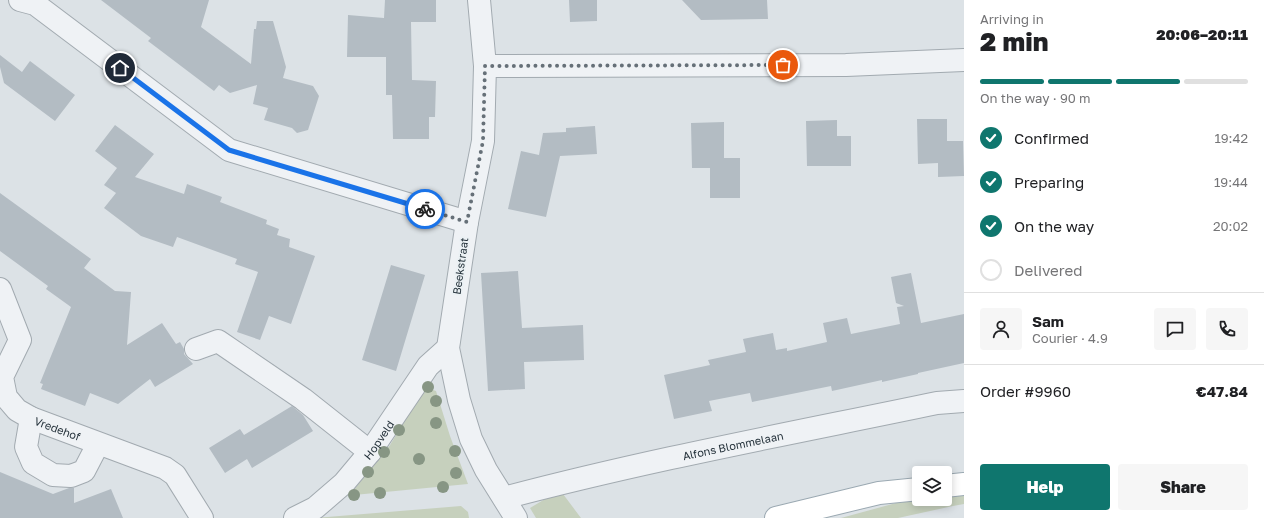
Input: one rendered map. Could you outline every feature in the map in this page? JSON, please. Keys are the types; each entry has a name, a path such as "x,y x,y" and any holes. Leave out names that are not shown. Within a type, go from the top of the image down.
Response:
{"main road":[{"path":"952,485 964,484"},
{"path":"776,518 879,493 912,490"}],"street":[{"name":"Beekstraat","path":"479,0 485,66 483,141 467,222 448,348 459,400 471,439 486,470 516,518"},
{"path":"31,1 229,150 467,222"},
{"path":"485,66 846,65 964,60"},
{"name":"Vredehof","path":"0,289 20,340 2,377 3,398 17,410 31,418 165,468 175,476 202,518"},
{"path":"196,349 218,341 303,399 370,452"},
{"name":"Hopveld","path":"295,518 315,508 344,483 370,452 428,366 448,348"},
{"name":"Alfons Blommelaan","path":"504,498 566,482 750,442 937,403 964,401"},
{"path":"31,418 26,447 34,463 53,475 71,476 84,471 98,444"}],"green space":[{"path":"425,387 436,391 450,436 468,484 354,495 352,492 390,445"},
{"path":"560,490 581,518 536,518 530,508"},
{"path":"964,491 964,504 898,518 841,518 912,499 912,506 952,506 952,492"},
{"path":"461,506 468,512 469,518 315,518"}],"building":[{"path":"101,0 209,0 201,27 251,64 254,29 256,29 257,21 273,21 286,67 283,78 313,86 319,96 308,130 297,133 292,128 264,120 268,108 253,104 257,85 230,93 219,85 214,91 148,41 151,38"},
{"path":"385,0 436,0 436,22 411,22 412,80 436,81 435,117 429,117 429,139 393,139 392,95 386,95 386,57 347,57 348,15 384,18"},
{"path":"569,0 597,0 597,21 570,22"},
{"path":"682,0 767,0 768,19 701,20"},
{"path":"0,55 22,72 30,61 75,95 55,121 4,83 0,67"},
{"path":"917,119 947,119 947,141 963,141 964,176 938,177 938,163 918,164"},
{"path":"837,120 837,136 851,136 851,166 807,166 806,121"},
{"path":"724,122 724,158 740,158 740,198 710,198 710,168 692,168 691,123"},
{"path":"115,125 154,154 135,177 184,194 187,184 222,197 220,202 267,220 266,224 279,229 277,235 290,239 289,247 315,256 291,324 269,316 260,340 237,332 258,272 235,264 237,259 177,237 173,247 141,236 104,208 116,193 104,185 117,168 95,151"},
{"path":"595,126 597,154 560,156 546,217 508,209 521,151 539,155 543,133 566,132 566,128"},
{"path":"0,193 91,259 84,268 115,291 131,292 127,345 162,323 176,344 180,342 184,349 184,354 193,364 155,387 150,379 118,404 90,393 85,406 41,389 43,384 40,383 71,307 46,289 48,286 0,251"},
{"path":"391,265 425,275 396,371 362,360"},
{"path":"518,271 522,328 583,325 584,360 524,362 525,389 488,391 481,273"},
{"path":"911,273 921,323 964,314 964,363 882,382 882,380 832,391 831,386 752,402 750,393 709,401 712,411 674,419 664,375 710,365 708,360 746,352 743,339 773,333 776,350 787,348 787,351 827,342 823,323 847,318 851,334 900,324 897,307 904,306 896,303 891,277"},
{"path":"292,406 303,415 313,431 252,468 247,459 225,473 209,448 240,429 244,435"},
{"path":"0,472 53,494 69,488 74,488 74,503 111,489 123,518 0,518"}],"way so far":[{"path":"425,209 467,222 483,141 485,66 783,65"}],"route":[{"path":"120,68 229,150 425,209"}]}
